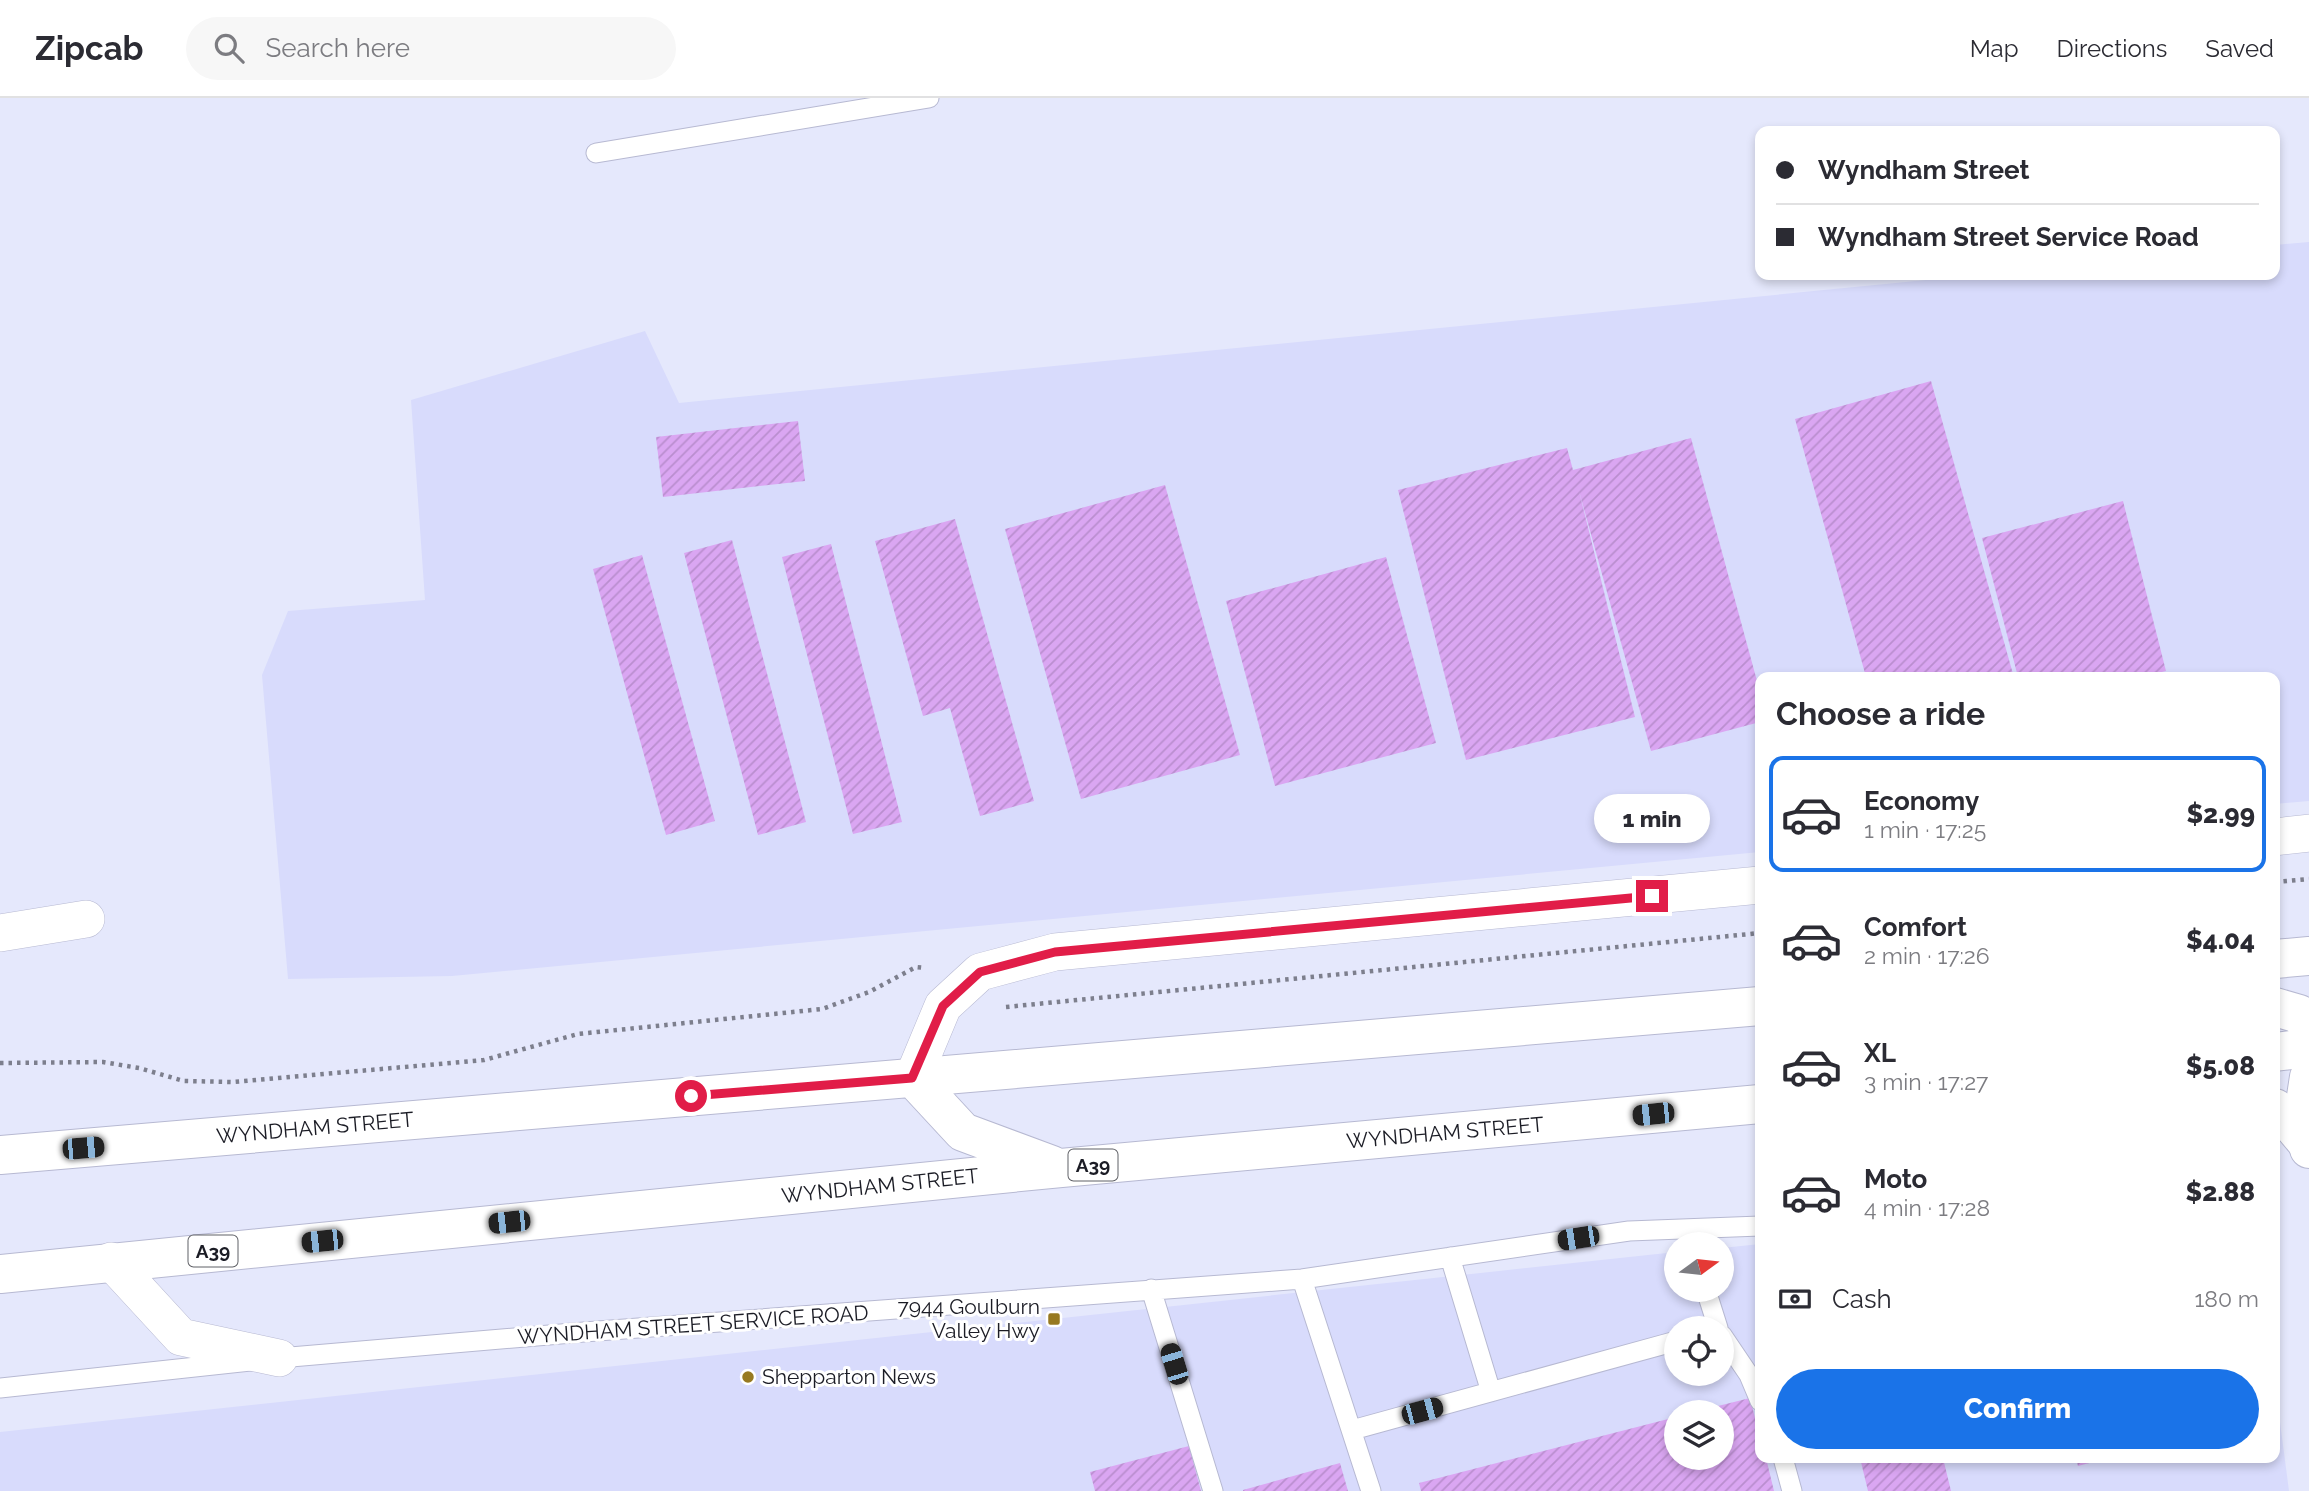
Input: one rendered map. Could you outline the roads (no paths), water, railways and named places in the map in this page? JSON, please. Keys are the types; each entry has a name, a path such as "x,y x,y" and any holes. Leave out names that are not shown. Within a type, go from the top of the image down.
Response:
{"main road":[{"path":"2280,959 2309,956"},
{"name":"WYNDHAM STREET","path":"0,1155 1755,1006"},
{"path":"2280,1008 2299,1014 2309,1027"},
{"path":"2280,1051 2309,1048"},
{"path":"2308,1146 2303,1116 2309,1077"},
{"path":"912,1078 963,1132 1061,1168"},
{"name":"WYNDHAM STREET","path":"0,1274 1061,1168 1755,1104"},
{"path":"2280,1112 2308,1146"}],"street":[{"path":"2280,837 2309,834"},
{"path":"912,1078 943,1006 980,972 1055,952 1755,886"},
{"path":"0,933 86,919"},
{"path":"111,1261 181,1337 279,1359"}],"lane":[{"path":"596,153 929,98"},
{"name":"WYNDHAM STREET SERVICE ROAD","path":"1718,1232 1755,1227"},
{"name":"WYNDHAM STREET SERVICE ROAD","path":"0,1388 279,1359 584,1332 1302,1279 1629,1231 1664,1234"},
{"path":"1450,1257 1491,1392"},
{"path":"1302,1279 1371,1491"},
{"path":"1151,1289 1213,1491"},
{"path":"1352,1430 1664,1344"},
{"path":"1734,1353 1755,1389"},
{"path":"1784,1463 1792,1491"}],"place":[{"name":"7944 Goulburn Valley Hwy","path":"1054,1319"},
{"name":"Shepparton News","path":"748,1377"}]}
